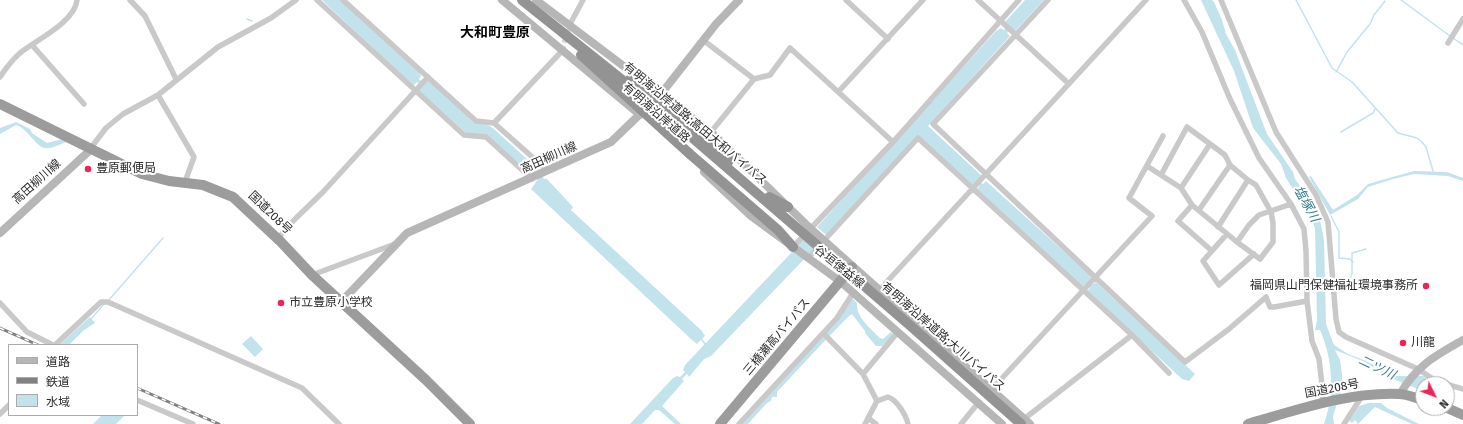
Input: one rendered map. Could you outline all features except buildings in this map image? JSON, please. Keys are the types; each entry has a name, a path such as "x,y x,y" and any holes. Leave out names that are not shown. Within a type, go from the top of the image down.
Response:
{"highway":[{"path":"528,2 663,101 774,201 788,207"},
{"path":"528,2 691,155 764,218 793,247"},
{"name":"有明海沿岸道路;高田大和バイパス","path":"528,2 850,269"},
{"name":"国道208号","path":"0,104 142,174 169,181 203,185 233,197 274,235 312,275 426,380 470,424"},
{"name":"三橋瀬高バイパス","path":"720,424 841,282 850,269"},
{"name":"有明海沿岸道路;大川バイパス","path":"850,269 1025,422"},
{"name":"国道208号","path":"1248,424 1322,402 1357,397 1400,394 1415,398"}],"main road":[{"name":"有明海沿岸道路","path":"502,0 696,163 736,204 767,229 793,247"},
{"name":"高田柳川線","path":"341,302 407,233 612,142 661,94 703,40 739,0"},
{"name":"有明海沿岸道路","path":"528,2 569,26 711,132 811,229"},
{"name":"高田柳川線","path":"0,233 90,149"},
{"name":"谷垣徳益線","path":"811,229 824,240 850,269 992,389 1025,422"},
{"name":"谷垣徳益線","path":"793,247 841,282 979,402 1002,424"},
{"path":"1400,394 1416,370 1463,340"},
{"path":"979,402 992,389"},
{"path":"1016,424 1025,422"}],"street":[{"path":"0,77 13,59 60,26 77,7 77,0"},
{"path":"130,0 145,16 176,79"},
{"path":"90,149 115,121 158,95 176,79 218,47 271,18 296,0"},
{"path":"317,0 464,135 486,137 540,175"},
{"path":"343,0 476,121 494,123 540,175"},
{"path":"569,26 583,0"},
{"path":"846,0 888,39"},
{"path":"839,91 922,0"},
{"path":"978,0 1069,84"},
{"path":"793,247 893,142 1019,0"},
{"path":"1048,0 933,124 1185,362 1229,329 1266,297 1270,307 1307,301"},
{"path":"883,286 1146,0"},
{"path":"1184,0 1202,32 1230,99 1259,158 1291,204 1304,229 1307,301 1312,341 1319,359 1323,393 1322,402"},
{"path":"1222,0 1276,132 1316,195 1328,222 1336,319 1339,332 1346,337 1436,381 1463,388"},
{"path":"1448,43 1463,19"},
{"path":"703,40 754,79"},
{"path":"32,45 84,104"},
{"path":"711,132 754,79 770,75 790,48 839,91 893,142"},
{"path":"494,123 562,51"},
{"path":"274,235 304,212 415,89 428,77"},
{"path":"158,95 194,157 185,182"},
{"path":"1147,166 1181,188 1192,205 1236,242 1260,259 1273,242 1273,223 1270,212 1256,185 1230,165 1225,155 1187,127 1161,175"},
{"path":"992,389 1152,216 1129,198 1163,136"},
{"path":"808,258 918,138 1083,292 1132,335 1169,373"},
{"path":"1181,188 1210,144"},
{"path":"1198,210 1230,165"},
{"path":"1218,227 1248,180"},
{"path":"1236,242 1259,215 1291,204"},
{"path":"1192,205 1178,221 1212,251"},
{"path":"1227,234 1203,261 1219,285 1254,254"},
{"path":"312,275 397,244"},
{"path":"739,424 837,318 853,293"},
{"path":"55,344 101,302 108,302 302,388 339,424"},
{"path":"0,303 27,332 43,343"},
{"path":"863,374 898,332"},
{"path":"823,333 863,374 877,401"},
{"path":"1025,422 1132,335"},
{"path":"865,424 877,401 888,397 891,398 904,414 908,424"},
{"path":"1344,424 1357,397"},
{"path":"138,400 193,424"},
{"path":"961,424 979,402"},
{"path":"0,414 8,406"},
{"path":"868,418 876,424"}],"water":[{"path":"322,0 340,0 419,72 421,76 419,79 424,84 428,80 473,122 490,126 494,129 540,171 544,179 547,179 573,207 571,210 702,331 705,336 697,344 692,340 531,189 538,179 535,173 526,172 486,136 466,133 419,90 422,87 417,82 414,85 409,82"},
{"path":"1025,0 1044,0 1014,32 1011,29 1007,33 1010,36 928,126 982,176 979,181 983,184 986,181 1092,277 1088,282 1092,285 1096,282 1195,374 1189,381 1182,379 1087,291 1090,288 1086,284 1082,287 977,189 980,185 977,183 973,186 919,136 827,236 817,227 996,31 1001,28 1004,30 1008,26 1004,23"},
{"name":"塩塚川","path":"1201,0 1212,0 1214,2 1226,34 1235,50 1267,134 1293,172 1295,179 1315,207 1324,240 1326,324 1334,345 1348,354 1390,373 1398,376 1415,376 1415,388 1386,376 1365,362 1335,350 1340,360 1342,389 1333,416 1334,424 1324,424 1330,401 1331,377 1328,353 1324,341 1320,330 1315,330 1317,320 1315,228 1307,211 1286,178 1281,164 1253,128 1234,71"},
{"path":"16,122 30,129 32,133 47,143 62,139 67,142 50,148 42,147 24,130 16,125 0,134 0,128"},
{"path":"1414,171 1447,172 1463,178 1463,181 1448,176 1414,174 1393,179 1368,187 1358,199 1330,215 1309,177 1311,176 1333,210 1357,195 1368,184"},
{"path":"809,234 819,241 810,253 711,356 704,359 689,377 687,374 682,379 684,381 662,406 681,424 675,424 659,410 655,410 642,424 630,424 673,378 677,376 680,377 685,372 683,370 685,365"},
{"path":"852,298 857,303 858,313 880,338 883,339 891,332 894,335 883,346 876,346 852,314 777,392 777,397 772,397 771,401 767,403 748,424 742,424 827,332"},
{"path":"90,317 95,323 84,330 70,344 60,344"},
{"path":"251,336 263,349 255,357 242,344"},
{"path":"1369,403 1381,403 1387,408 1419,424 1412,424 1375,407 1358,424 1355,420 1352,423 1349,421 1359,406"},
{"path":"101,416 124,416 116,424 93,424"}],"waterway":[{"path":"1296,0 1332,68 1352,82 1398,133 1417,138 1422,142 1426,147 1433,171"},
{"path":"1401,0 1450,36"},
{"path":"1336,72 1347,52 1370,24 1374,15 1385,1"},
{"path":"247,19 252,21"},
{"path":"1453,38 1463,45"},
{"path":"1341,132 1373,113 1375,109"},
{"path":"1331,216 1339,232 1339,258 1350,259 1353,262"},
{"path":"108,301 163,238"},
{"path":"1348,284 1352,274 1352,253 1366,249"},
{"path":"90,320 105,303"},
{"path":"701,339 706,345"}],"tunnel":[{"path":"562,51 569,26"}],"railway":[{"path":"0,328 36,344"},
{"path":"138,388 219,424"}],"place":[{"name":"豊原郵便局","path":"88,169"},
{"name":"福岡県山門保健福祉環境事務所","path":"1426,286"},
{"name":"市立豊原小学校","path":"281,303"},
{"name":"川龍","path":"1403,343"}],"district":[{"name":"大和町豊原","path":"495,33"}],"water label":[{"name":"二ツ川","path":"1377,368"}]}
